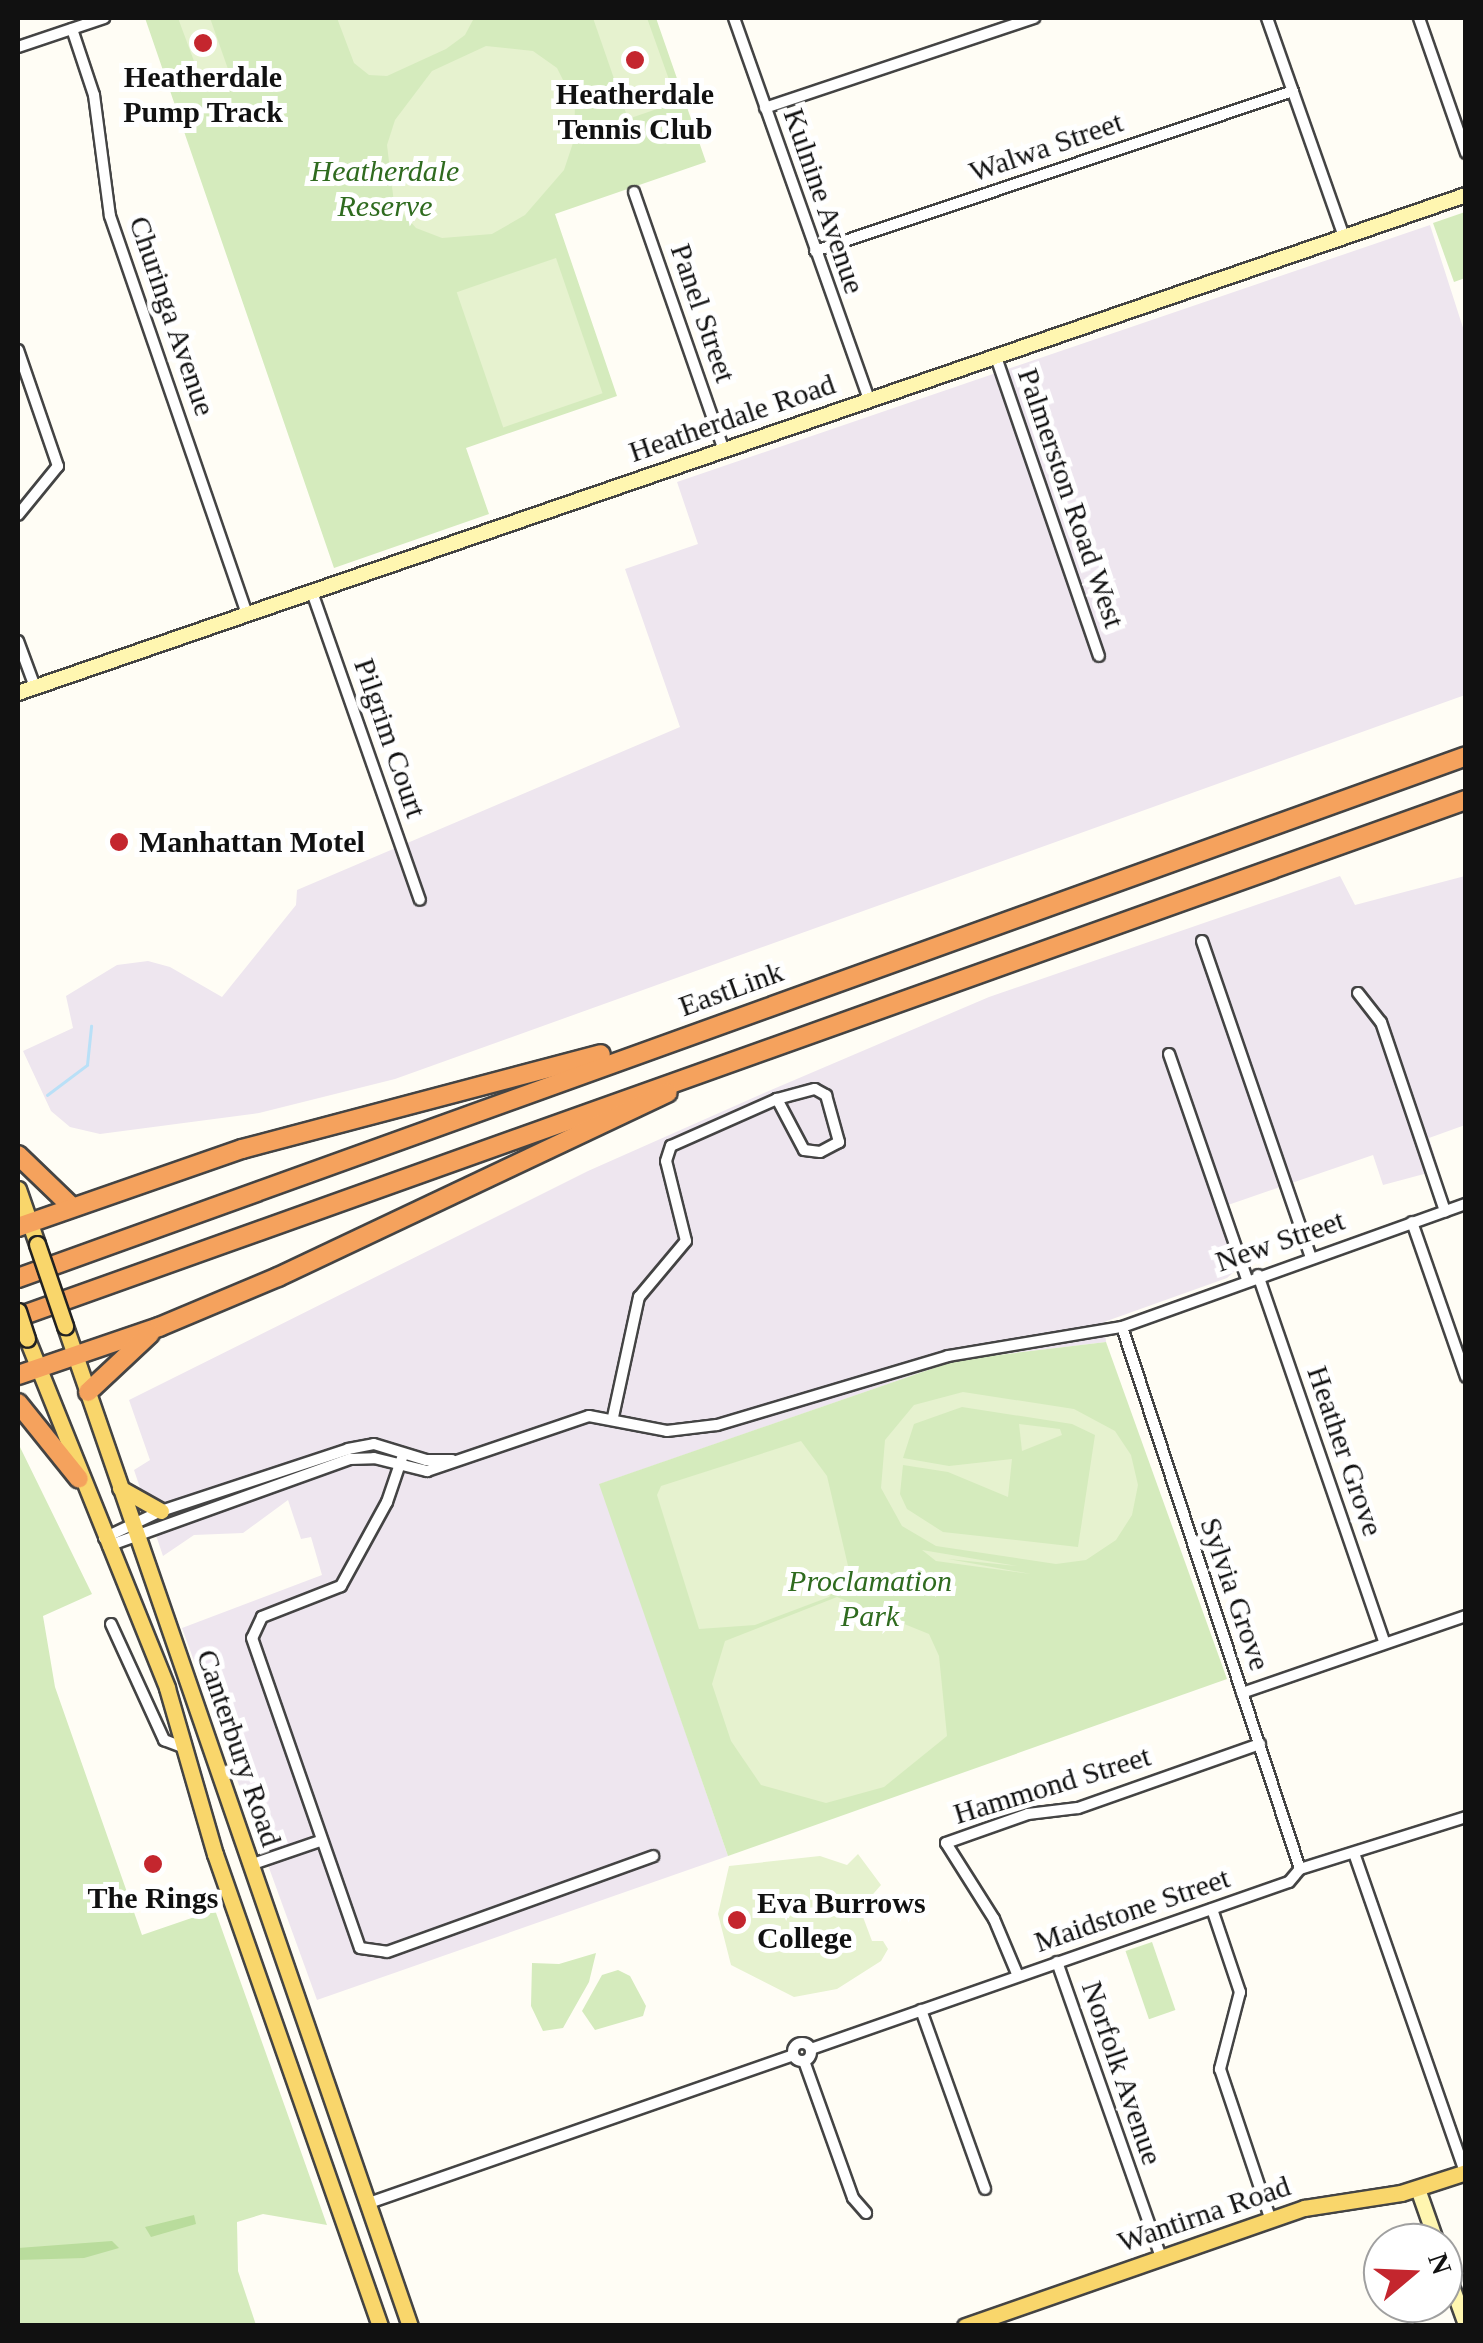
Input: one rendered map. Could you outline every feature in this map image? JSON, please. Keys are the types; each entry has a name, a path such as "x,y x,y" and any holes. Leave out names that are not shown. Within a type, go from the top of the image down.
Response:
{"highway":[{"path":"1406,777 1466,748"},
{"name":"EastLink","path":"18,1278 713,1024 1466,756"},
{"path":"18,1314 1466,800"},
{"path":"24,1225 277,1139 713,1024"},
{"path":"18,1375 158,1328 525,1164 763,1047"},
{"path":"18,1155 72,1207"},
{"path":"88,1392 158,1328"},
{"path":"18,1403 79,1478"}],"main road":[{"name":"Heatherdale Road","path":"18,694 1466,196"},
{"name":"Canterbury Road","path":"18,1189 24,1225 37,1244 410,2326"},
{"name":"Canterbury Road","path":"18,1314 185,1748 215,1854 380,2326"},
{"path":"120,1488 161,1511"},
{"path":"215,1854 243,1845"},
{"name":"Wantirna Road","path":"966,2326 1009,2318 1270,2218 1418,2189 1465,2172"},
{"path":"1418,2189 1429,2223"},
{"path":"341,2214 366,2195"}],"street":[{"path":"18,48 74,24 104,18"},
{"name":"Kulnine Avenue","path":"734,18 869,400"},
{"path":"765,108 1034,18"},
{"path":"1268,18 1344,237"},
{"path":"1419,18 1466,153"},
{"name":"Churinga Avenue","path":"74,24 94,95 110,216 248,614"},
{"name":"Walwa Street","path":"814,251 1293,91"},
{"name":"Panel Street","path":"634,192 724,450"},
{"path":"18,350 58,466 18,515"},
{"name":"Palmerston Road West","path":"996,357 1099,656"},
{"name":"Pilgrim Court","path":"312,592 420,900"},
{"path":"18,641 35,687"},
{"path":"1202,942 1312,1257"},
{"path":"1358,994 1381,1022 1445,1211"},
{"name":"Heather Grove","path":"1169,1054 1385,1643"},
{"path":"106,1542 134,1529 350,1460 458,1460 568,1421 612,1417 639,1297 686,1241 666,1161 671,1146 777,1099 815,1089 826,1095 839,1142 820,1152 804,1150 777,1099"},
{"name":"New Street","path":"612,1417 666,1431 717,1425 948,1356 1122,1331 1252,1277 1466,1204"},
{"path":"1412,1222 1466,1378"},
{"name":"Sylvia Grove","path":"1122,1331 1300,1869"},
{"path":"134,1529 161,1511 348,1449 374,1444 401,1459"},
{"path":"401,1459 387,1502 342,1586 262,1617 253,1632 252,1647 356,1940 375,1955 654,1856"},
{"path":"1242,1693 1466,1616"},
{"name":"Canterbury Road","path":"111,1624 164,1740 185,1748"},
{"name":"Hammond Street","path":"1018,1976 994,1919 946,1843 1028,1814 1078,1808 1260,1744"},
{"name":"Maidstone Street","path":"798,2058 799,2042 811,2049 1290,1882 1300,1869 1356,1856 1466,1817"},
{"path":"250,1865 320,1841"},
{"path":"1356,1856 1465,2172"},
{"path":"1212,1909 1240,1992 1220,2068 1270,2218"},
{"name":"Norfolk Avenue","path":"1057,1962 1160,2257"},
{"path":"922,2010 985,2189"},
{"path":"366,2195 798,2058 811,2049"},
{"path":"798,2058 853,2198 866,2214"}],"shaded area":[{"path":"1430,225 1465,334 1465,695 395,1079 259,1113 100,1134 70,1127 51,1111 23,1051 73,1028 66,996 117,965 148,961 170,967 222,997 296,905 297,890 680,727 625,569 698,544 677,482"},
{"path":"1340,876 1355,905 1465,876 1465,1125 1429,1138 1439,1170 1383,1185 1373,1155 1228,1205 1246,1261 1227,1278 1104,1322 1106,1342 957,1360 600,1484 728,1856 317,2000 182,1628 322,1575 311,1537 301,1539 288,1500 243,1533 194,1535 163,1556 134,1470 150,1460 129,1400 588,1171 764,1093 989,997"}],"green space":[{"name":"Heatherdale Reserve","path":"145,18 656,18 706,162 555,214 617,396 466,448 489,514 334,568"},
{"name":"Heatherdale Pump Track","path":"178,18 210,18 228,69 201,80"},
{"path":"337,18 474,18 465,35 446,49 387,76 369,75 354,63"},
{"name":"Heatherdale Tennis Club","path":"593,18 647,18 677,102 628,119"},
{"path":"486,46 533,51 557,68 575,104 574,140 564,170 525,215 492,234 442,238 416,228 394,203 387,145 395,120 432,71"},
{"path":"1465,212 1465,278 1454,282 1433,223"},
{"path":"556,258 603,393 503,427 457,292"},
{"name":"Proclamation Park","path":"1106,1342 1227,1679 728,1856 599,1484 957,1360"},
{"path":"963,1392 1074,1409 1115,1431 1131,1455 1138,1485 1132,1515 1116,1540 1086,1560 1056,1564 936,1546 902,1526 881,1488 885,1440 914,1405","holes":["962,1407 1072,1424 1095,1435 1078,1547 943,1532 907,1509 900,1494 903,1465 948,1472 1008,1497 1012,1459 949,1466 903,1458 914,1424"]},
{"path":"1019,1424 1060,1429 1062,1435 1022,1451"},
{"path":"801,1441 827,1476 849,1570 829,1597 755,1625 699,1629 657,1495 661,1486"},
{"path":"18,1443 92,1594 43,1616 55,1687 142,1935 215,1910 327,2225 263,2214 237,2222 238,2271 256,2325 18,2325"},
{"path":"922,1550 1017,1566 948,1559 1031,1574 936,1561"},
{"path":"837,1597 929,1634 939,1656 947,1736 884,1787 826,1803 761,1785 731,1741 712,1684 725,1641"},
{"path":"858,1854 881,1885 860,1909 872,1941 883,1941 888,1949 881,1961 837,1989 794,1997 731,1965 718,1914 729,1866 820,1856 847,1865"},
{"path":"1152,1942 1175,2010 1149,2019 1126,1951"},
{"path":"596,1953 589,1982 563,2028 543,2031 531,2006 532,1963 559,1964"},
{"path":"618,1970 630,1976 646,2006 643,2016 595,2030 582,2011 602,1975"},
{"path":"194,2215 196,2224 151,2237 145,2227"},
{"path":"112,2241 119,2248 84,2258 18,2260 18,2248"}],"waterway":[{"path":"47,1095 87,1065 91,1026"}],"place":[{"name":"Heatherdale Pump Track","path":"203,43"},
{"name":"Heatherdale Tennis Club","path":"635,60"},
{"name":"Manhattan Motel","path":"119,842"},
{"name":"The Rings","path":"153,1864"},
{"name":"Eva Burrows College","path":"737,1920"}]}
